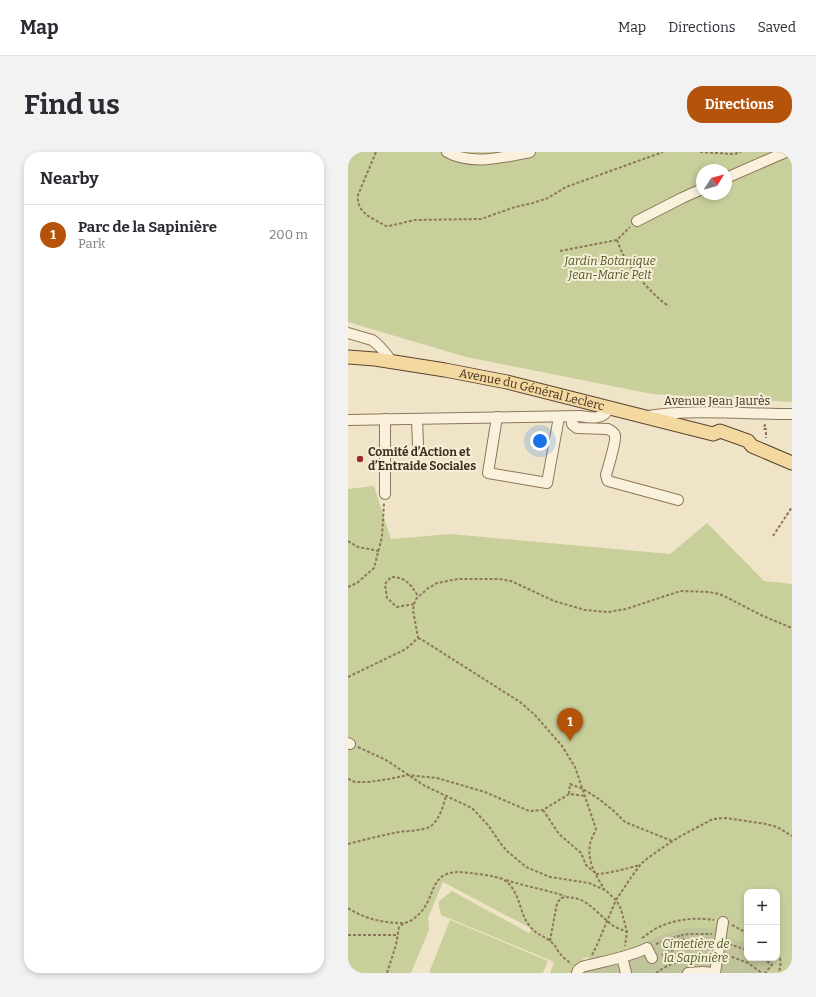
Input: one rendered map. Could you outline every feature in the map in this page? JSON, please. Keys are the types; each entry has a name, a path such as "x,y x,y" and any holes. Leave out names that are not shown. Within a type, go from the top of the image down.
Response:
{"main road":[{"name":"Avenue du Général Leclerc","path":"348,357 375,359 445,370 507,382 713,434 717,440 745,449 752,446 792,463"}],"street":[{"path":"447,152 462,158 478,160 530,152"},
{"path":"732,175 764,156 786,152"},
{"path":"637,221 696,192"},
{"path":"348,334 372,340 381,346 392,362"},
{"path":"596,405 575,416 572,424 577,428 608,429 614,433 614,442 606,475 608,481 678,500"},
{"path":"348,420 575,416 591,418 603,416 607,413 609,408"},
{"name":"Avenue Jean Jaurès","path":"642,417 681,412 792,414"},
{"path":"497,418 488,473 547,483 559,417"},
{"path":"417,418 418,444"},
{"path":"385,419 385,494"},
{"path":"688,973 714,973 723,922"},
{"path":"581,969 647,948 652,958"},
{"path":"622,957 626,973"}],"path":[{"path":"376,152 358,194 357,200 361,210 386,226 389,226 416,220 481,219 515,207 548,198 566,187 663,152"},
{"path":"700,152 734,154 741,152"},
{"path":"560,251 617,240 637,221"},
{"path":"617,240 632,268 656,296 663,303 669,306"},
{"path":"765,424 764,429 766,429 766,438"},
{"path":"348,587 357,583 374,568 382,530 385,494"},
{"path":"773,536 792,507"},
{"path":"348,540 358,547 379,550"},
{"path":"414,604 397,607 387,598 385,584 391,577 400,577 410,584 418,596"},
{"path":"418,638 413,610 418,596 427,588 437,583 458,579 499,579 518,583 554,601 586,610 608,612 626,610 681,591 708,592 726,597 763,616 792,628"},
{"path":"348,676 406,649 418,638"},
{"path":"418,638 520,702 535,715 562,746 570,758 586,796 596,829 590,844 590,861 605,890 616,900 621,909 627,932 622,957"},
{"path":"349,743 386,760 425,786 472,808 488,825 507,851 526,867 550,877 589,883 605,890"},
{"path":"348,779 355,782 368,782 408,775 437,778 485,792 529,811 543,810 569,794 586,796"},
{"path":"569,794 570,784 583,789 615,812 625,822 672,841"},
{"path":"348,844 394,832 427,828 437,820 446,796"},
{"path":"543,810 560,834 581,853 586,865 595,873 605,874 621,871 641,864"},
{"path":"503,879 510,885 517,896 524,918 531,928 550,941 562,956 581,969 597,945 616,900 641,864 672,841 707,822 718,818 766,824 777,827 792,836"},
{"path":"348,908 368,919 389,923 404,923 410,921 421,912 428,902 436,883 440,878 447,873 458,872 503,879 577,898 590,905 615,927 627,932"},
{"path":"550,941 557,903 561,898 567,896"},
{"path":"638,941 660,926 684,919 706,919 723,922 744,931"},
{"path":"387,973 396,945 399,927 404,923"},
{"path":"348,934 397,935"},
{"path":"647,948 682,935 699,934 719,944 736,958 764,973 772,965 767,961"},
{"path":"682,935 685,947"},
{"path":"672,938 675,949"},
{"path":"652,958 675,949 685,947 719,944 744,949"},
{"path":"779,973 780,958"}],"green space":[{"name":"Jardin Botanique Jean-Marie Pelt","path":"348,152 792,152 792,402 652,394 466,357 348,322"},
{"path":"374,486 391,539 451,534 670,554 707,523 764,581 792,584 792,973 768,973 775,961 780,961 780,889 744,889 744,942 723,936 724,930 680,930 640,945 642,956 603,966 587,957 583,959 573,973 550,973 554,962 441,915 438,902 452,891 529,933 532,929 443,882 428,918 429,930 411,973 348,973 348,489"},
{"path":"450,920 548,961 543,973 429,973"},
{"name":"Cimetière de la Sapinière","path":"686,928 724,930 724,936 744,942 744,961 775,961 775,963 768,973 582,973 583,971 642,957 640,945 674,931"}],"place":[{"name":"Comité d’Action et d’Entraide Sociales","path":"360,459"},
{"name":"Parc de la Sapinière","path":"570,741"}]}
